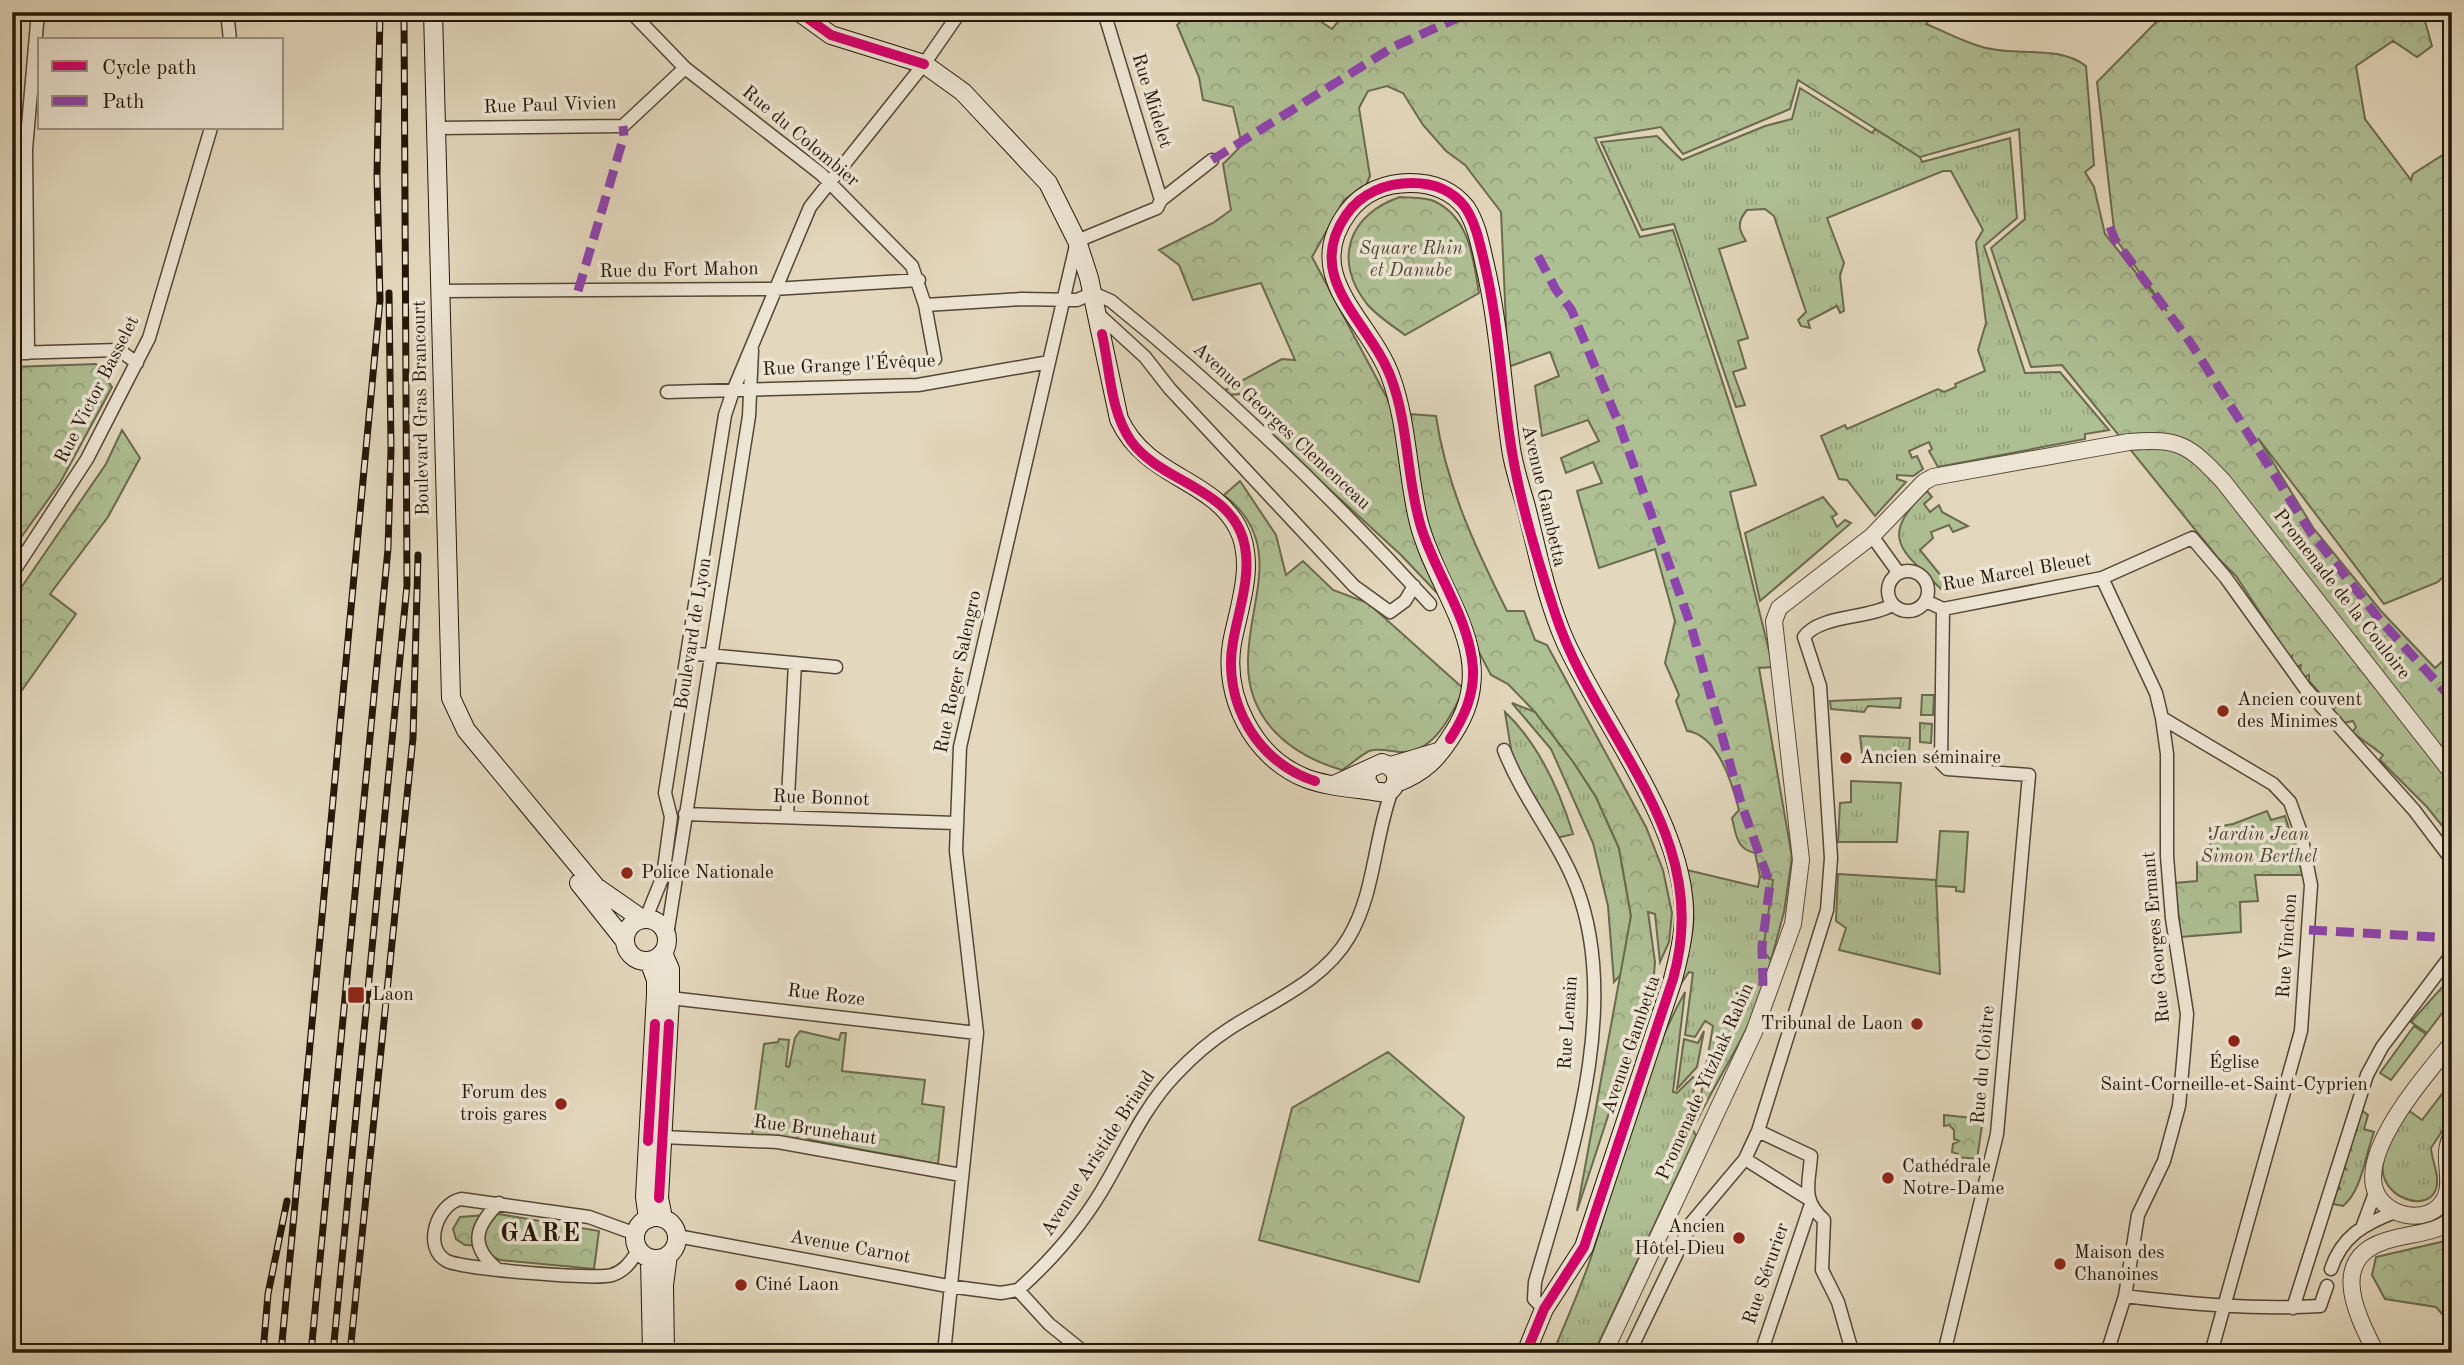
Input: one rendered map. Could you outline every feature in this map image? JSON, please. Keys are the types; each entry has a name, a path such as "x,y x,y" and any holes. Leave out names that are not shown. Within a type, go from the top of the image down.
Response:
{"main road":[{"name":"Boulevard Gras Brancourt","path":"433,12 449,686 459,720 509,783 597,887 644,918"},
{"path":"799,12 839,38 924,64 963,92 1041,175 1058,199 1077,241 1098,314 1119,419 1131,441 1145,456 1221,505 1231,516 1242,537 1245,575 1230,660 1235,693 1247,724 1263,748 1286,768 1315,781 1386,785"},
{"name":"Avenue Gambetta","path":"1386,785 1420,774 1441,751 1469,703 1473,688 1470,650 1419,523 1392,380 1382,356 1339,290 1331,264 1335,234 1347,213 1367,194 1393,184 1438,187 1458,200 1471,218 1493,298 1512,454 1548,590 1566,642 1644,786 1667,839 1682,892 1683,931 1676,969 1584,1247 1544,1309 1526,1353"},
{"path":"1336,783 1368,770 1366,780 1386,785"},
{"name":"Boulevard Gras Brancourt","path":"509,783 531,822 625,941"},
{"path":"648,1250 675,1248 677,1236 673,1225 655,1219 645,1197 656,957 667,935 659,923 644,918 629,926 625,941 635,958 656,957 670,969 659,1198 655,1219 648,1250 652,1353"},
{"path":"648,1250 664,1286 665,1353"}],"street":[{"path":"28,353 26,149 38,12"},
{"path":"227,12 230,38"},
{"name":"Rue du Colombier","path":"631,12 685,68 829,182 912,266 925,304 935,359"},
{"name":"Boulevard de Lyon","path":"644,918 663,876 671,817 665,793 725,415 733,391 810,207 924,64 960,12"},
{"name":"Rue Midelet","path":"1104,12 1161,200"},
{"name":"Rue Paul Vivien","path":"436,128 623,125 685,68"},
{"name":"Rue Victor Basselet","path":"12,575 87,459 137,363 157,318 210,130"},
{"path":"1077,241 1157,208 1161,200 1212,160"},
{"name":"Rue Roger Salengro","path":"944,1353 948,1286 976,1033 960,897 955,823 960,747 1077,241"},
{"name":"Rue du Fort Mahon","path":"440,291 774,289 919,280"},
{"path":"1067,284 1091,285"},
{"path":"925,304 1022,299 1077,300 1091,285"},
{"name":"Avenue Georges Clemenceau","path":"1091,285 1144,328 1261,433 1365,532 1430,604"},
{"path":"1098,314 1145,357 1170,389 1354,586 1390,612 1405,601 1414,586"},
{"name":"Boulevard de Lyon","path":"667,935 751,390 753,340"},
{"path":"12,353 119,350 137,363"},
{"name":"Rue Grange l'Évêque","path":"733,391 918,385 1049,362"},
{"path":"667,392 733,391"},
{"name":"Promenade de la Couloire","path":"1872,536 1923,482 1933,477 2129,442 2159,439 2191,449 2224,481 2452,773"},
{"path":"1872,536 1898,572"},
{"name":"Promenade Yitzhak Rabin","path":"1604,1353 1754,1032 1793,924 1801,860 1774,621 1779,608 1872,536"},
{"name":"Rue Marcel Bleuet","path":"1926,601 1943,609 2102,579 2192,538 2226,578 2305,688 2414,810 2451,859 2452,866"},
{"path":"1629,1353 1692,1222 1745,1159 1758,1131 1827,910 1830,890 1829,797 1820,686 1804,637 1810,629 1823,623 1876,614 1892,605 1910,611 1926,601 1928,588 1922,576 1911,570 1898,572 1887,587 1892,605"},
{"path":"2102,579 2156,694 2162,718"},
{"name":"Rue du Cloître","path":"1943,609 1941,763 1947,769 2029,775 1997,1134 1944,1353"},
{"path":"687,653 836,667"},
{"path":"787,817 795,663"},
{"name":"Rue Georges Ermant","path":"2107,1353 2125,1296 2138,1215 2164,1161 2179,1106 2187,1014 2170,893 2167,754 2162,718"},
{"name":"Rue Vinchon","path":"2162,718 2273,783 2290,802 2309,864 2309,930 2301,1031 2211,1353"},
{"name":"Rue Lenain","path":"1504,750 1515,779 1556,846 1576,885 1589,930 1594,975 1593,1016 1581,1102 1570,1158 1535,1282 1534,1299 1544,1309"},
{"name":"Avenue Aristide Briand","path":"1018,1290 1074,1232 1108,1180 1135,1128 1177,1073 1213,1039 1312,978 1338,953 1363,908 1386,785"},
{"name":"Rue Bonnot","path":"685,814 955,823"},
{"path":"2293,1308 2367,1075 2382,1047 2452,954"},
{"name":"Rue Roze","path":"670,998 976,1033"},
{"path":"2363,1225 2376,1191 2374,1170 2386,1134 2403,1104 2452,1043"},
{"name":"Rue Sérurier","path":"1758,1131 1811,1156 1809,1203 1761,1353"},
{"path":"2376,1191 2395,1212 2408,1216 2426,1214 2438,1207 2448,1188 2446,1161 2452,1135"},
{"name":"Rue Brunehaut","path":"662,1137 778,1142 961,1175"},
{"path":"1745,1159 1809,1203 1824,1220 1821,1265 1838,1302 1852,1352 1856,1353"},
{"path":"460,1199 499,1203 589,1217 648,1250 624,1269 604,1277 497,1269 446,1261 439,1255 435,1232 438,1216 450,1201 460,1199"},
{"path":"497,1269 483,1255 479,1233 483,1220 499,1203"},
{"path":"2331,1269 2342,1244 2363,1225 2395,1212"},
{"path":"2376,1353 2353,1302 2351,1283 2361,1254 2373,1245 2427,1232 2452,1219"},
{"name":"Avenue Carnot","path":"677,1236 948,1286 1002,1293 1018,1290"},
{"path":"2125,1296 2225,1306 2293,1308 2320,1306 2327,1286"},
{"path":"1018,1290 1049,1324 1085,1353"}],"green space":[{"path":"1191,12 1293,12 1296,15 1311,15 1332,29 1346,12 1937,12 1926,24 1971,43 1999,50 2063,55 2086,66 2094,165 2085,172 2094,187 2105,234 2167,311 2115,238 2097,82 2166,12 2445,12 2425,21 2432,46 2417,57 2393,41 2356,66 2365,119 2411,180 2413,174 2452,149 2452,568 2438,582 2384,604 2258,438 2314,529 2381,611 2435,668 2452,653 2452,838 2427,807 2382,762 2380,759 2383,755 2352,732 2356,727 2353,721 2344,723 2332,712 2335,707 2331,706 2309,681 2309,675 2305,677 2300,670 2301,665 2297,667 2291,660 2292,656 2290,658 2236,576 2218,558 2062,365 2031,367 1991,248 2025,219 2019,129 1920,157 1798,80 1790,109 1683,154 1661,127 1595,138 1640,237 1673,230 1756,485 1730,492 1773,667 1759,668 1792,857 1784,912 1771,960 1763,951 1773,880 1760,876 1755,853 1740,844 1732,818 1739,810 1728,774 1707,741 1698,734 1687,731 1676,701 1679,695 1665,663 1675,621 1655,549 1599,568 1577,491 1602,483 1593,462 1566,473 1561,458 1599,441 1588,420 1542,436 1535,386 1559,376 1550,352 1508,367 1501,212 1465,165 1446,151 1423,125 1403,93 1387,86 1368,91 1359,108 1370,176 1366,185 1344,200 1312,257 1395,413 1436,416 1455,492 1484,564 1507,611 1524,611 1535,640 1547,645 1646,827 1663,870 1672,913 1669,942 1660,962 1655,914 1648,912 1655,962 1654,975 1577,1211 1631,916 1619,848 1596,797 1574,763 1535,712 1508,684 1491,675 1471,637 1438,594 1401,555 1266,431 1269,418 1240,394 1230,395 1223,391 1282,359 1295,360 1261,283 1193,300 1179,265 1159,250 1213,223 1231,210 1223,164 1242,145 1233,107 1203,100 1199,77 1177,25"},
{"path":"1800,88 1872,133 1875,129 1920,157 1922,162 2010,138 2017,218 1984,246 2025,373 2060,372 2109,430 2085,434 2085,439 1938,467 1929,451 1932,449 1929,442 1909,451 1912,458 1917,456 1923,469 1913,476 1897,475 1897,479 1906,482 1875,516 1847,480 1839,479 1821,436 1845,425 1847,429 1938,389 1944,392 1956,387 1955,384 1985,371 1978,350 1986,323 1976,242 1983,230 1951,171 1943,171 1827,218 1844,263 1840,276 1844,311 1840,313 1837,306 1808,321 1810,328 1801,326 1798,320 1806,312 1774,216 1765,209 1747,210 1741,218 1740,226 1746,241 1719,249 1748,338 1738,341 1746,368 1733,372 1745,405 1736,407 1674,224 1642,230 1601,142 1657,136 1682,160 1765,126 1792,119"},
{"name":"Square Rhin et Danube","path":"1400,197 1434,201 1446,208 1455,218 1468,240 1479,293 1405,335 1367,304 1350,271 1349,255 1351,240 1368,215"},
{"path":"96,364 112,387 60,483 12,550 12,367"},
{"path":"122,430 140,458 108,517 50,594 76,614 12,704 12,601 106,464"},
{"path":"1240,481 1276,535 1286,575 1303,561 1333,590 1368,603 1464,689 1454,710 1433,739 1413,751 1369,751 1342,770 1305,755 1275,732 1255,701 1250,682 1248,661 1257,595 1259,553 1254,533 1243,513 1224,495"},
{"path":"1927,491 1932,497 1924,504 1930,512 1939,505 1942,512 1968,526 1953,532 1949,525 1931,532 1933,538 1920,550 1951,588 1945,593 1908,556 1899,534 1902,522 1911,508"},
{"path":"1823,497 1837,514 1832,517 1837,527 1845,520 1851,523 1760,601 1745,533"},
{"path":"1922,695 1934,695 1933,715 1921,715"},
{"path":"1901,698 1900,708 1868,706 1864,712 1831,709 1830,701"},
{"path":"1512,703 1535,712 1574,763 1596,797 1619,848 1631,916 1623,972 1614,982 1608,906 1593,843 1551,749"},
{"path":"1505,712 1538,753 1562,802 1573,834 1557,838 1513,762"},
{"path":"1920,723 1932,724 1931,743 1920,742"},
{"path":"1860,736 1910,738 1909,755 1862,753"},
{"path":"1851,781 1901,783 1897,842 1838,842 1840,803 1851,802"},
{"name":"Jardin Jean Simon Berthel","path":"2267,811 2271,820 2285,816 2303,875 2255,875 2258,901 2240,902 2241,932 2181,937 2175,883 2197,881 2197,862 2211,859 2210,828 2233,824"},
{"path":"1940,831 1968,832 1964,892 1956,891 1956,887 1936,886"},
{"path":"1687,870 1758,887 1760,876 1774,880 1763,951 1771,960 1766,982 1749,1024 1696,1123 1713,1026 1705,1021 1695,1037 1685,1035 1693,973 1689,972 1676,991 1692,931 1693,904"},
{"path":"1838,874 1936,880 1940,974 1839,950 1846,928 1836,921"},
{"path":"2452,976 2452,1000 2427,1033 2411,1022"},
{"path":"1685,992 1673,1092 1677,1093 1695,1078 1690,1124 1696,1136 1594,1353 1553,1353 1590,1261 1644,1085"},
{"path":"2414,1026 2426,1034 2391,1080 2380,1073"},
{"path":"800,1031 839,1040 841,1033 846,1033 842,1071 925,1080 922,1104 944,1107 938,1164 810,1140 802,1134 795,1139 752,1135 764,1044 778,1042 779,1039 789,1040 786,1066 789,1067 795,1038"},
{"path":"1704,1031 1697,1067 1677,1089 1684,1039 1698,1043"},
{"path":"1388,1052 1464,1117 1419,1282 1259,1240 1292,1108"},
{"path":"2452,1081 2452,1116 2431,1148 2436,1189 2431,1197 2423,1201 2404,1198 2395,1193 2383,1175 2387,1150 2408,1110 2422,1120"},
{"path":"2360,1109 2368,1115 2364,1129 2374,1132 2355,1191 2343,1206 2333,1204 2337,1189 2340,1189 2338,1185 2342,1168 2346,1169 2343,1165 2347,1149 2351,1150 2348,1145 2353,1130 2357,1130 2355,1126"},
{"path":"1944,1115 1983,1119 1977,1159 1957,1157 1958,1154 1952,1152 1953,1144 1959,1141 1954,1139 1954,1130 1949,1125 1944,1126"},
{"path":"499,1214 599,1231 594,1269 500,1260 489,1255 485,1246 465,1245 456,1239 453,1229 460,1217"},
{"path":"2452,1241 2452,1325 2436,1307 2385,1299 2372,1275 2376,1257"}],"railway":[{"path":"281,1353 380,300 377,176 380,12"},
{"path":"333,1353 407,585 404,12"},
{"path":"311,1353 388,549 391,449 389,293"},
{"path":"350,1353 413,738 418,555"},
{"path":"263,1353 268,1294 287,1201"}],"marked path":[{"path":"1212,160 1393,47 1471,12"},
{"path":"578,291 624,136 623,126"},
{"path":"2110,227 2115,240 2192,345 2311,533 2380,620 2452,699"},
{"path":"1538,256 1556,290 1571,309 1619,424 1691,626 1741,803 1770,884 1762,947 1763,986 1769,990"},
{"path":"2309,930 2452,938"}],"cycle path":[{"path":"799,12 831,35 924,64"},
{"path":"1450,739 1464,714 1473,679 1466,632 1421,527 1401,414 1391,378 1381,357 1344,299 1335,280 1332,259 1334,238 1352,207 1375,191 1402,183 1427,184 1448,192 1465,207 1474,225 1493,305 1516,472 1542,574 1574,659 1645,789 1665,833 1678,878 1682,927 1673,979 1584,1247 1544,1309 1526,1353"},
{"path":"1102,334 1115,403 1131,441 1160,467 1213,499 1239,527 1245,547 1246,571 1231,664 1239,707 1248,727 1276,760 1315,781"},
{"path":"648,1141 655,1024"},
{"path":"659,1198 669,1024"}],"place":[{"name":"Ancien couvent des Minimes","path":"2223,711"},
{"name":"Ancien séminaire","path":"1846,758"},
{"name":"Police Nationale","path":"627,873"},
{"name":"Laon","path":"356,995"},
{"name":"Tribunal de Laon","path":"1917,1024"},
{"name":"Église Saint-Corneille-et-Saint-Cyprien","path":"2234,1041"},
{"name":"Forum des trois gares","path":"561,1104"},
{"name":"Cathédrale Notre-Dame","path":"1888,1178"},
{"name":"Ancien Hôtel-Dieu","path":"1739,1238"},
{"name":"Maison des Chanoines","path":"2060,1264"},
{"name":"Ciné Laon","path":"741,1285"}],"district":[{"name":"GARE","path":"541,1234"}]}
